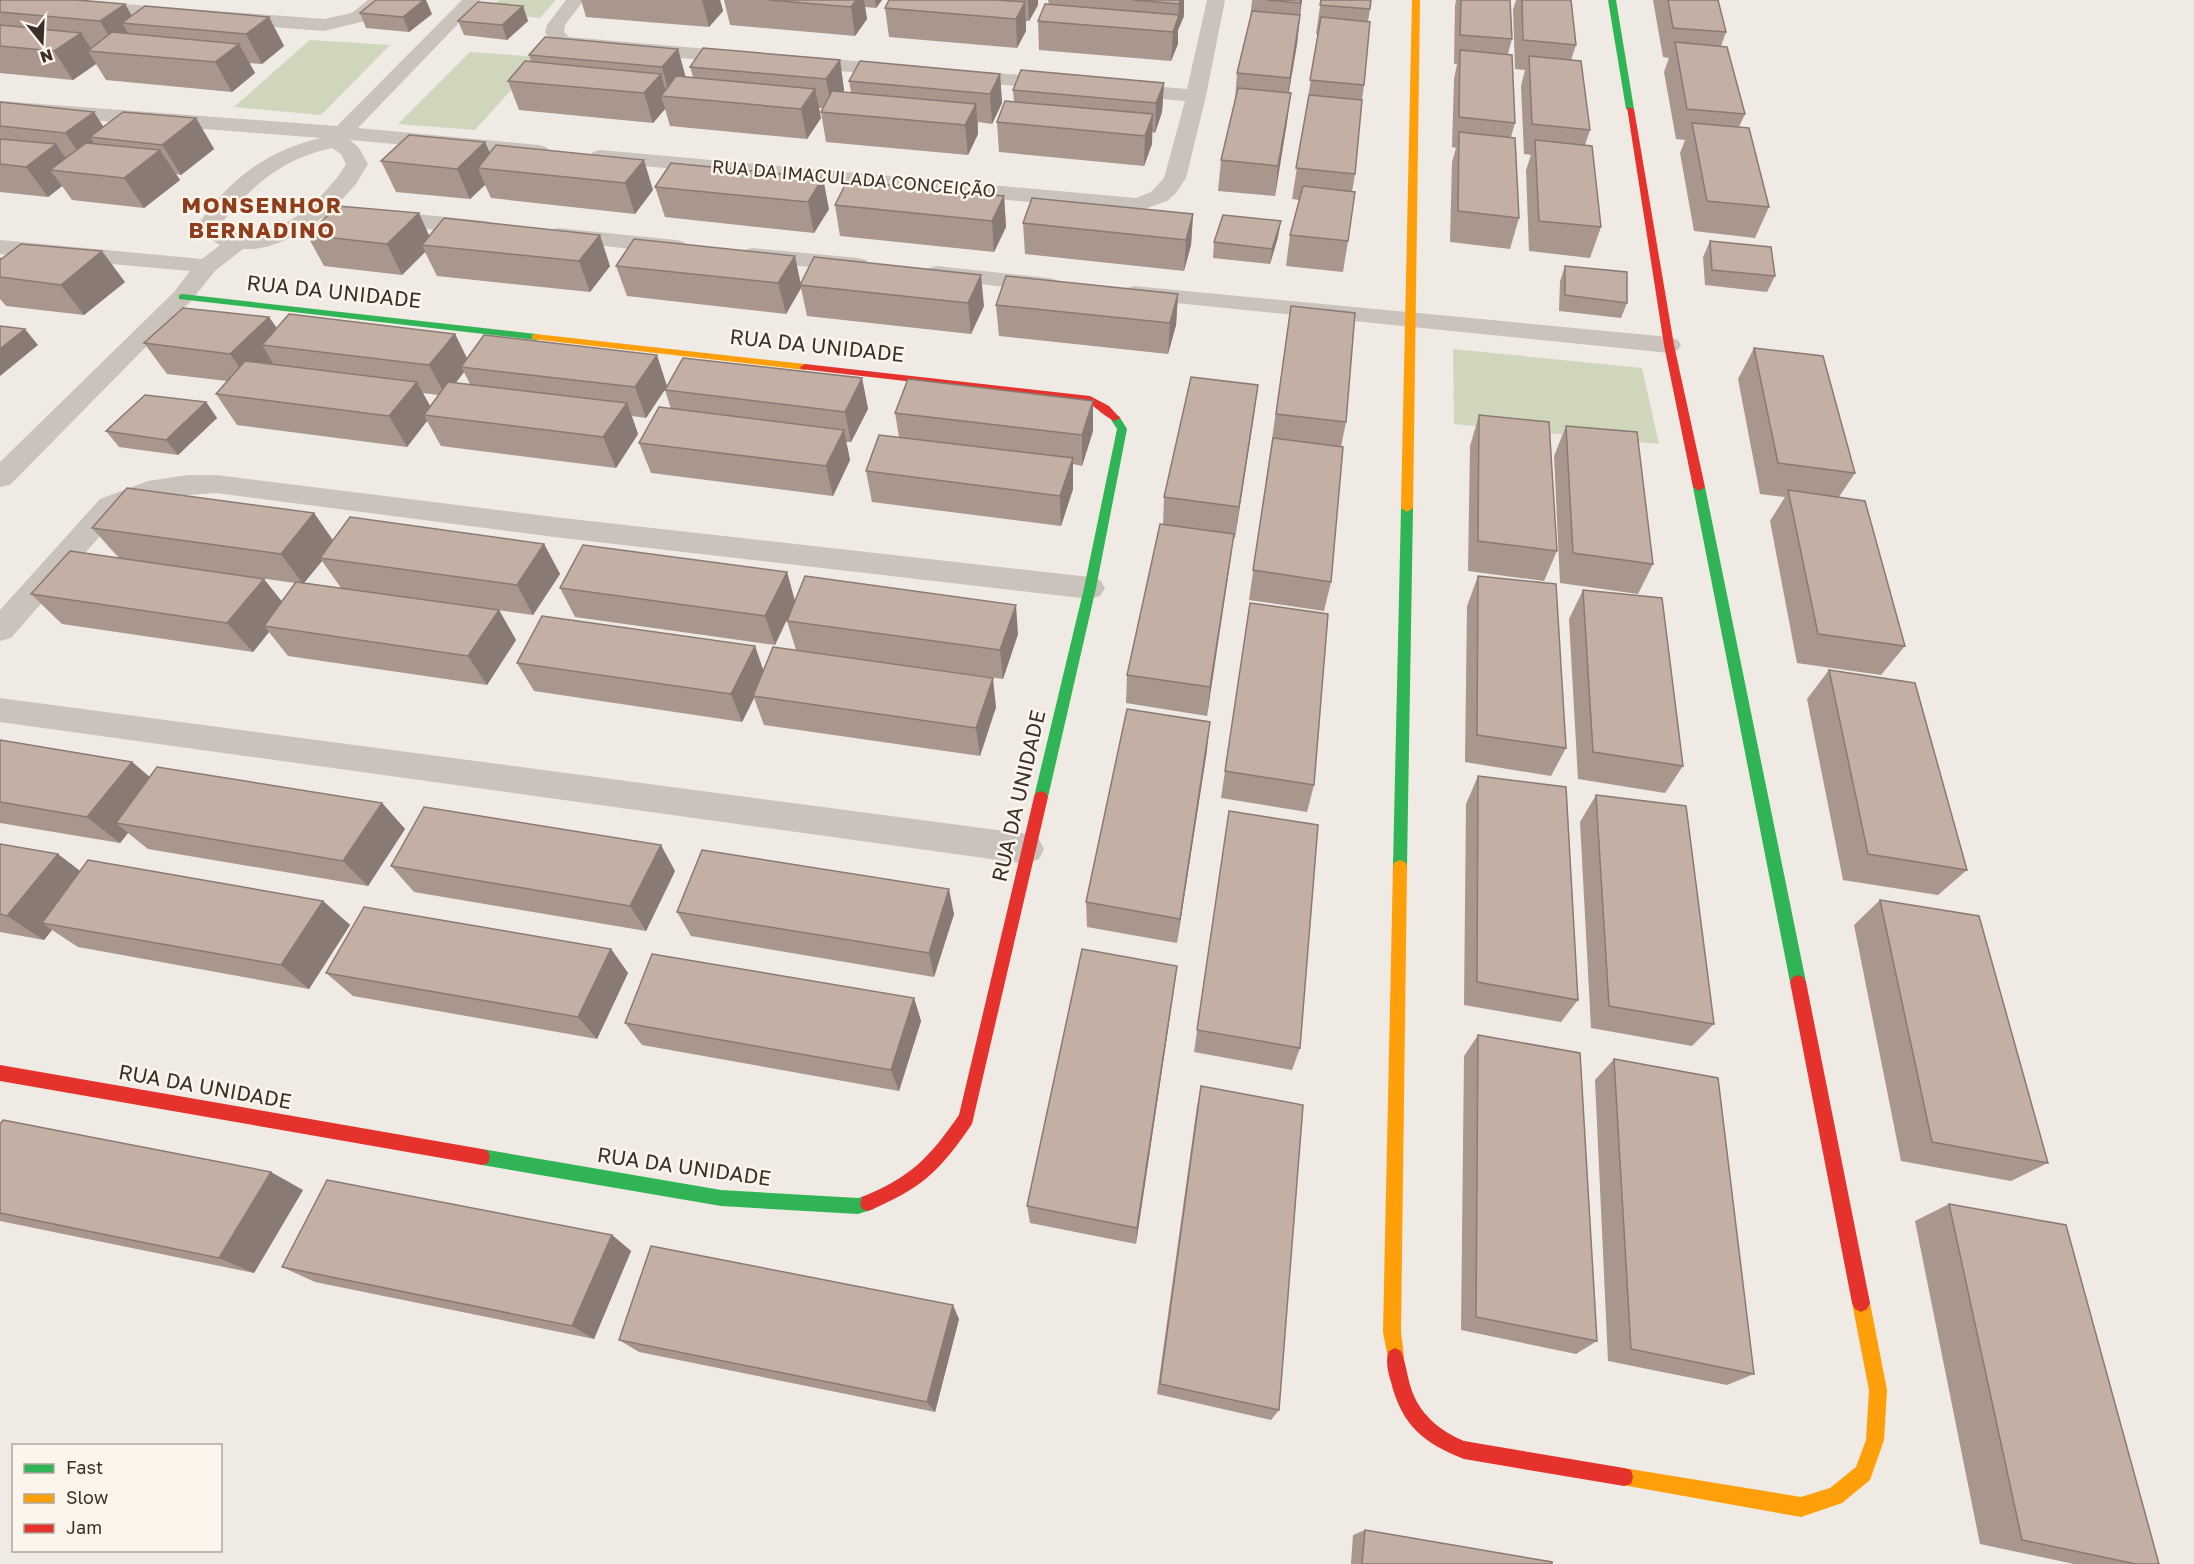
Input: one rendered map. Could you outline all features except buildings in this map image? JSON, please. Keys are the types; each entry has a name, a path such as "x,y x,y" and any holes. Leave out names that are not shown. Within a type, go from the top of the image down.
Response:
{"street":[{"path":"0,0 324,25 358,17 379,0"},
{"path":"235,244 218,237 211,228 211,222 235,192 260,168 273,161 338,137 472,0"},
{"path":"574,0 556,25 554,33 563,42 757,59"},
{"name":"RUA DA IMACULADA CONCEIÇÃO","path":"578,154 1136,205 1149,202 1170,188 1175,178 1196,96 1216,0"},
{"path":"1416,0 1392,1332 1397,1376 1415,1418 1437,1440 1464,1450 1801,1507 1835,1496 1863,1473 1875,1440 1878,1390 1749,730 1669,345 1612,0"},
{"path":"781,61 1078,86"},
{"path":"1101,88 1196,96"},
{"path":"0,107 338,137 554,152"},
{"path":"0,477 182,297 207,266 235,244 270,237 307,220 320,211 345,183 357,164 354,154 338,137"},
{"path":"320,211 510,230"},
{"path":"534,232 700,249"},
{"path":"0,247 207,266"},
{"path":"735,253 878,267"},
{"path":"913,271 1067,286"},
{"path":"1115,291 1669,345"},
{"name":"RUA DA UNIDADE","path":"0,1073 721,1198 858,1206 880,1200 903,1187 939,1159 966,1118 1090,588 1122,429 1111,413 1103,405 1090,399 182,297"},
{"path":"0,630 110,506 135,495 187,483 216,484 554,527 1090,588"},
{"path":"0,710 1028,849"}],"green space":[{"path":"499,0 556,0 540,18 486,12"},
{"path":"310,40 390,45 321,115 234,107"},
{"path":"470,52 541,57 475,130 398,124"},
{"path":"1453,349 1642,368 1659,444 1454,424"}],"traffic: fast":[{"path":"1612,0 1630,109"},
{"path":"182,297 536,337"},
{"path":"1041,797 1090,588 1122,429 1115,418"},
{"path":"1699,487 1798,982"},
{"path":"1400,866 1407,508"},
{"path":"482,1157 721,1198 858,1206 868,1203"}],"traffic: slow":[{"path":"1407,508 1416,0"},
{"path":"536,337 805,367"},
{"path":"1395,1357 1392,1332 1400,866"},
{"path":"1624,1477 1801,1507 1835,1496 1863,1473 1875,1440 1878,1390 1861,1303"}],"traffic: jam":[{"path":"1630,109 1669,345 1699,487"},
{"path":"805,367 1090,399 1105,408 1115,418"},
{"path":"868,1203 902,1187 926,1170 936,1160 966,1118 1041,797"},
{"path":"1798,982 1861,1303"},
{"path":"0,1073 482,1157"},
{"path":"1395,1357 1402,1390 1414,1416 1434,1435 1448,1443 1464,1450 1624,1477"}],"district":[{"name":"MONSENHOR BERNADINO","path":"262,218"}]}
